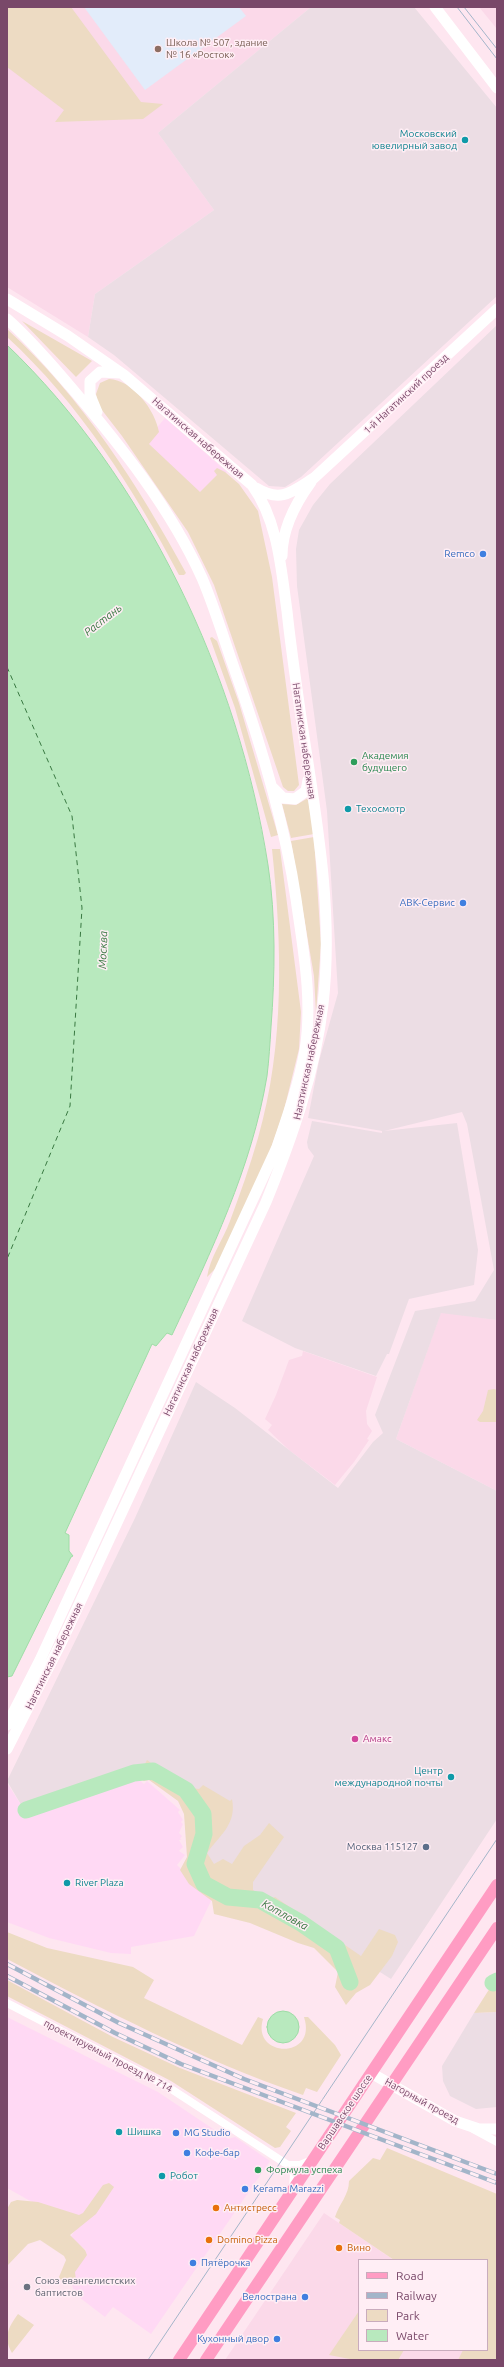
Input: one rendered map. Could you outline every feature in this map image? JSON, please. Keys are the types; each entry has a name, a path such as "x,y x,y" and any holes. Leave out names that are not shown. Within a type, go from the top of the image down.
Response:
{"main road":[{"path":"434,7 497,88"},
{"name":"Нагатинская набережная","path":"7,299 68,336 124,375 252,485 263,501 270,518 282,573 308,775 320,840 326,938 323,1003 301,1108 288,1150 266,1202 62,1641 7,1749"},
{"name":"1-й Нагатинский проезд","path":"314,478 497,309"},
{"name":"Нагатинская набережная","path":"7,319 23,334 104,426 149,488 175,528 202,578 248,707 273,787 294,885 307,974 308,1006 305,1049 292,1106 277,1147 40,1660 7,1725"},
{"path":"104,426 90,395 90,381 100,372 106,371 124,375"},
{"path":"252,485 266,494 281,496 290,493 314,478"},
{"path":"282,573 282,547 286,530 297,504 314,478"},
{"path":"273,787 283,798 295,798 306,791 308,775"},
{"name":"Варшавское шоссе","path":"179,2360 497,1885"},
{"path":"206,2360 497,1928"},
{"name":"Нагорный проезд","path":"371,2073 392,2086 467,2126 479,2129 497,2129"}],"street":[{"name":"проектируемый проезд № 714","path":"7,2003 165,2084 288,2164"},
{"path":"467,2126 497,2142"},
{"path":"288,2164 300,2165 313,2160"},
{"path":"288,2164 294,2174 293,2189"}],"shaded area":[{"path":"7,7 311,7 158,133 214,210 95,294 88,337 7,287"},
{"name":"Школа № 507, здание № 16 «Росток»","path":"84,7 239,7 246,16 145,90"},
{"path":"311,7 414,7 497,108 497,296 301,477 285,487 269,486 114,355 88,337 95,294 214,210 158,133"},
{"path":"479,7 497,7 497,29"},
{"path":"497,325 497,1320 441,1313 396,1439 497,1491 497,1819 391,1979 204,1861 214,1808 151,1766 23,1808 7,1781 135,1518 196,1382 235,1408 338,1488 373,1442 383,1433 375,1415 415,1311 475,1301 494,1270 467,1124 462,1112 384,1131 457,1123 478,1250 474,1285 409,1299 389,1354 387,1354 376,1376 295,1348 242,1321 314,1156 308,1148 307,1142 312,1121 382,1133 382,1131 308,1118 319,1061 338,993 327,811 297,586 296,549 299,530 313,505 330,484"},
{"path":"165,418 227,472 204,498 144,443"},
{"path":"441,1312 497,1320 497,1491 396,1439"},
{"path":"303,1351 377,1377 366,1411 367,1424 372,1431 367,1439 369,1440 354,1462 335,1485 289,1450 268,1430 272,1425 265,1419 289,1360 302,1356"},
{"path":"137,1778 144,1784 147,1781 180,1810 178,1812 183,1820 181,1822 183,1824 179,1833 182,1836 180,1839 182,1840 179,1840 183,1847 179,1851 185,1855 177,1865 212,1899 194,1936 131,1947 131,1954 111,1953 49,1938 7,1922 7,1783 23,1808 25,1816 48,1805 49,1808 58,1804 60,1807"},
{"path":"497,2012 497,2107 476,2109 450,2096 443,2081 442,2066 474,2013"},
{"path":"7,2017 158,2092 228,2139 235,2137 270,2161 151,2334 113,2307 105,2317 75,2294 70,2279 71,2271 86,2250 70,2238 77,2227 7,2188"},
{"path":"324,2213 393,2259 358,2259 358,2351 471,2351 466,2360 225,2360"}],"green space":[{"path":"7,7 71,7 141,102 163,104 143,119 55,122 64,110 7,67"},
{"path":"22,321 92,361 76,377"},
{"path":"7,329 60,383 107,444 168,540 186,573 184,575 179,575 124,479 103,448 58,390 7,337"},
{"path":"109,379 126,385 142,398 157,423 159,432 149,444 200,492 217,475 214,471 217,468 225,472 239,484 258,511 272,577 299,785 294,791 288,791 283,787 214,585 188,532 122,436 98,405 96,394 100,383"},
{"path":"212,637 217,641 239,703 278,835 271,837 235,708 210,638"},
{"path":"308,798 314,834 291,838 282,804 296,805"},
{"path":"314,837 321,944 316,1013 314,976 291,841"},
{"path":"272,849 280,849 301,1012 299,1049 283,1114 265,1165 217,1267 207,1277 211,1262 230,1221 252,1159 267,1103 273,1067 277,1031 279,958 278,921"},
{"path":"488,1390 497,1390 497,1422 480,1422 477,1420 483,1411"},
{"path":"147,1760 183,1787 199,1789 203,1785 230,1801 232,1799 233,1808 230,1822 222,1835 207,1853 214,1864 223,1859 232,1864 244,1846 260,1835 269,1823 284,1837 253,1882 253,1890 266,1900 275,1897 361,1956 379,1929 395,1935 398,1942 392,1956 370,1985 356,1993 346,2005 335,1987 338,1972 314,1948 250,1923 214,1914 212,1901 189,1884 180,1870 187,1857 184,1814 178,1801 149,1780 144,1781 137,1777 89,1796 85,1792 86,1787 144,1766"},
{"path":"7,1932 47,1948 133,1967 154,1980 144,1998 242,2045 258,2017 263,2019 262,2032 266,2041 274,2047 284,2049 294,2047 302,2041 306,2031 304,2017 308,2017 335,2045 341,2055 317,2092 306,2088 303,2095 264,2081 152,2033 7,1959"},
{"path":"497,1977 497,2012 474,2013"},
{"path":"7,1980 113,2037 180,2068 296,2113 286,2127 291,2131 280,2147 275,2148 171,2081 7,1996"},
{"path":"387,2148 497,2194 497,2360 458,2360 462,2351 488,2351 488,2259 393,2259 339,2223 340,2220 335,2217 346,2195 349,2181 373,2158 380,2160"},
{"path":"109,2183 114,2187 96,2214 70,2235 85,2250 87,2255 75,2272 76,2280 69,2285 63,2284 59,2277 66,2260 64,2256 40,2240 28,2244 7,2266 7,2209 11,2202 17,2200 38,2202 79,2215 83,2213 103,2185"},
{"path":"358,2312 358,2351 403,2351 398,2360 355,2360 329,2355"},
{"path":"18,2314 34,2325 12,2353 7,2337 9,2328"}],"water":[{"path":"7,345 57,398 102,456 143,518 178,584 209,653 234,723 254,794 271,885 274,925 274,967 267,1076 260,1110 241,1176 215,1241 172,1335 167,1333 156,1346 152,1344 65,1533 69,1535 69,1551 73,1556 71,1557 12,1676 7,1677"},
{"path":"280,2011 286,2011 295,2015 299,2027 295,2039 286,2043 280,2043 271,2039 267,2030 267,2024 271,2015"}],"waterway":[{"name":"Котловка","path":"26,1810 134,1773 153,1771 186,1790 203,1814 204,1834 195,1864 204,1884 228,1897 260,1900 301,1923 337,1948 350,1982"},
{"name":"Котловка","path":"493,1983 497,1981"}],"ferry route":[{"path":"7,667 72,816 82,908 70,1106 7,1259"}],"tram line":[{"path":"457,7 497,59"},
{"path":"464,7 497,49"},
{"path":"148,2360 497,1839"}],"railway":[{"path":"7,1964 119,2023 244,2079 497,2174"},
{"path":"7,1976 115,2033 181,2064 497,2183"}],"place":[{"name":"Школа № 507, здание № 16 «Росток»","path":"158,49"},
{"name":"Московский ювелирный завод","path":"465,140"},
{"name":"Remco","path":"483,554"},
{"name":"Академия будущего","path":"354,762"},
{"name":"Техосмотр","path":"348,809"},
{"name":"АВК-Сервис","path":"463,903"},
{"name":"Амакс","path":"355,1739"},
{"name":"Центр международной почты","path":"451,1777"},
{"name":"Москва 115127","path":"426,1847"},
{"name":"River Plaza","path":"67,1883"},
{"name":"Шишка","path":"119,2132"},
{"name":"MG Studio","path":"176,2133"},
{"name":"Кофе-бар","path":"187,2153"},
{"name":"Формула успеха","path":"258,2170"},
{"name":"Робот","path":"162,2176"},
{"name":"Kerama Marazzi","path":"245,2189"},
{"name":"Антистресс","path":"216,2208"},
{"name":"Domino Pizza","path":"209,2240"},
{"name":"Вино","path":"339,2248"},
{"name":"Пятёрочка","path":"193,2263"},
{"name":"Союз евангелистских баптистов","path":"27,2287"},
{"name":"Велострана","path":"305,2297"},
{"name":"Кухонный двор","path":"277,2339"}],"water label":[{"name":"Растань","path":"103,620"},
{"name":"Москва","path":"103,950"}]}
